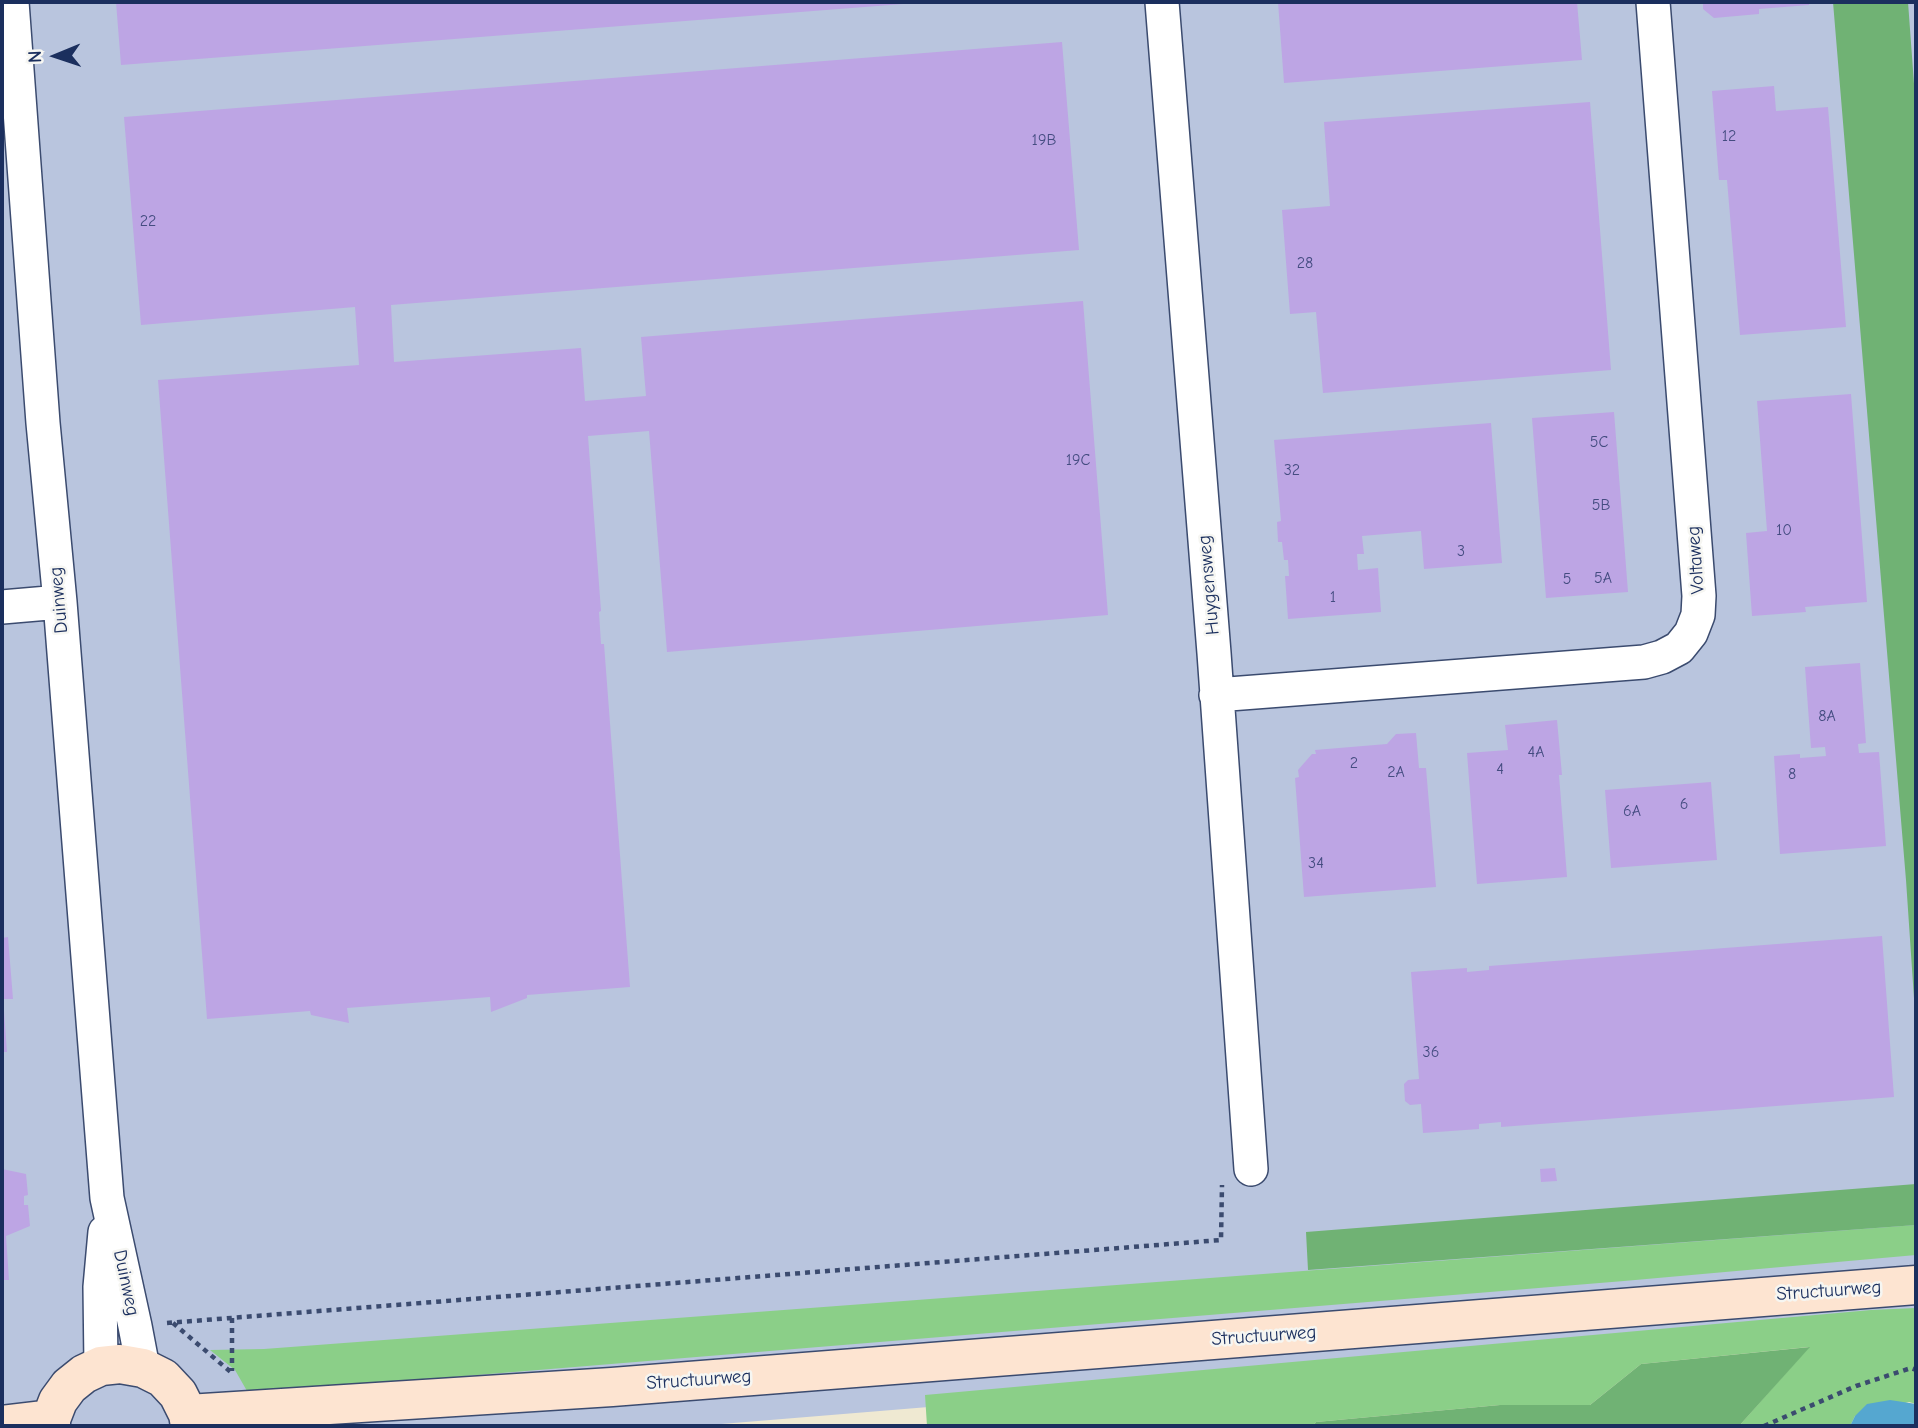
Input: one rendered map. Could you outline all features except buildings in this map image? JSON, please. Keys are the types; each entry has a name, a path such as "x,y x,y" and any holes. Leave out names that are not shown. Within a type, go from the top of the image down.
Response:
{"main road":[{"name":"Structuurweg","path":"189,1420 245,1411 612,1387 1916,1285"},
{"path":"2,1425 51,1423 58,1401 69,1386 84,1374 101,1366 120,1364 143,1368 163,1378 178,1394 189,1420"},
{"name":"Structuurweg","path":"387,1426 496,1411 612,1387"}],"street":[{"name":"Duinweg","path":"12,2 43,423 60,602 107,1198 143,1368"},
{"name":"Huygensweg","path":"1162,2 1251,1168"},
{"name":"Voltaweg","path":"1216,695 1644,662 1671,653 1679,648 1691,633 1698,615 1699,596 1653,2"},
{"path":"2,607 60,602"},
{"name":"Duinweg","path":"101,1366 100,1287 107,1198"}],"path":[{"path":"135,1325 1221,1240 1222,1176 1251,1168"},
{"path":"232,1318 232,1372 245,1411"},
{"path":"173,1323 232,1372"},
{"path":"1764,1426 1856,1386 1911,1368 1916,1370"}],"shaded area":[{"path":"2,2 1916,2 1916,1326 697,1426 2,1426"}],"green space":[{"path":"1833,2 1908,2 1916,111 1916,1028 1906,880"},
{"path":"1916,1184 1916,1225 1308,1270 1306,1232"},
{"path":"1916,1225 1916,1255 294,1390 247,1391 235,1370 210,1350 264,1349"},
{"path":"1916,1308 1916,1404 1909,1402 1855,1416 1850,1426 1739,1426 1809,1347 1641,1364 1590,1405 1500,1405 1316,1422 1313,1426 927,1426 925,1395"},
{"path":"1810,1347 1739,1426 1313,1426 1316,1422 1500,1405 1590,1405 1641,1364"}],"water":[{"path":"1890,1400 1916,1404 1916,1426 1850,1426 1855,1416 1867,1404"}]}
